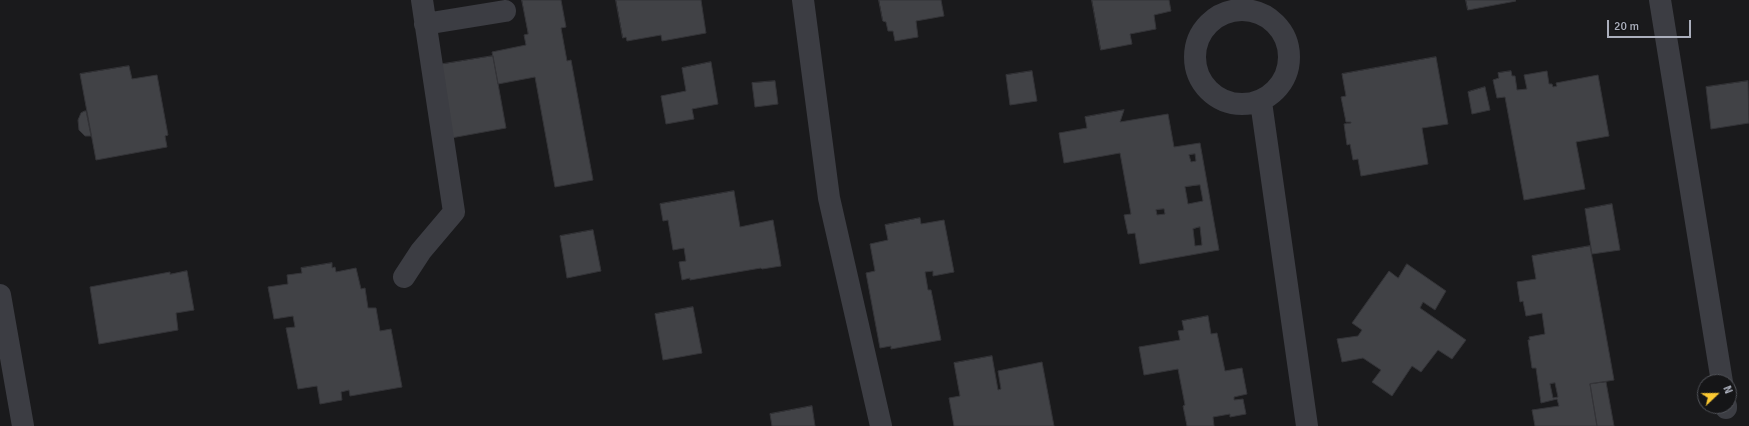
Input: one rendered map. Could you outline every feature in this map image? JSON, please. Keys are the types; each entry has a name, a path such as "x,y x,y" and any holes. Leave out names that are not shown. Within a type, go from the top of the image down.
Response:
{"street":[{"path":"404,277 421,251 454,212 422,0"},
{"path":"803,0 829,198 881,426"},
{"path":"1660,0 1721,374"},
{"path":"1235,4 1263,14 1283,32 1290,59 1282,85 1261,102 1234,106 1209,94 1195,70 1196,42 1211,20 1235,4"},
{"path":"425,24 505,11"},
{"path":"1261,102 1307,426"},
{"path":"0,295 23,426"}],"building":[{"path":"522,0 561,0 566,27 561,28 567,61 571,60 593,180 555,187 535,77 498,84 492,52 526,45 524,35 528,34"},
{"path":"616,0 701,0 706,33 662,41 661,35 627,41 626,37 623,38"},
{"path":"879,0 941,0 944,16 916,21 918,37 895,41 893,31 888,31 886,22 883,21"},
{"path":"1092,0 1169,0 1171,11 1154,15 1156,29 1130,34 1132,44 1101,50"},
{"path":"1466,0 1515,0 1516,1 1468,10"},
{"path":"493,56 506,128 451,138 437,65"},
{"path":"1436,57 1448,124 1422,128 1428,164 1361,176 1358,159 1353,160 1350,144 1347,145 1344,124 1351,122 1346,122 1341,97 1346,96 1342,74"},
{"path":"711,62 718,104 692,109 694,119 666,124 661,96 686,91 682,68"},
{"path":"129,66 132,79 157,75 168,135 165,136 167,147 96,160 80,74"},
{"path":"1032,71 1037,101 1010,105 1006,75"},
{"path":"1511,71 1512,76 1515,76 1517,90 1527,89 1524,75 1547,71 1549,84 1552,84 1553,87 1557,86 1556,83 1598,75 1609,136 1576,142 1585,189 1524,200 1505,97 1497,98 1493,80 1499,78 1498,73"},
{"path":"775,81 778,104 755,107 752,83"},
{"path":"1748,81 1749,123 1711,129 1706,87"},
{"path":"1485,87 1490,110 1472,114 1468,92"},
{"path":"1124,110 1120,122 1168,114 1174,147 1200,143 1219,250 1140,264 1135,233 1128,234 1124,215 1131,214 1120,153 1064,163 1059,133 1087,128 1085,117","holes":["1195,154 1196,161 1191,162 1189,155","1200,185 1203,201 1188,204 1185,187","1164,209 1165,214 1157,215 1156,210","1200,227 1202,245 1195,246 1193,229"]},
{"path":"85,111 91,136 85,136 79,130 78,120 81,113"},
{"path":"734,191 740,227 773,220 781,266 682,280 679,262 686,261 684,248 673,250 668,220 663,221 660,204"},
{"path":"1612,204 1620,250 1592,254 1585,209"},
{"path":"920,218 921,224 944,220 954,272 933,276 933,271 925,272 928,290 931,290 941,340 891,349 891,346 880,348 866,273 875,271 870,244 888,240 885,225"},
{"path":"593,230 601,271 567,278 560,236"},
{"path":"1590,246 1614,380 1590,384 1597,426 1535,426 1532,410 1559,406 1557,399 1541,403 1536,368 1532,368 1528,340 1530,340 1529,337 1545,334 1542,313 1526,316 1523,301 1520,302 1517,282 1536,279 1532,256","holes":["1555,383 1558,397 1553,398 1550,384"]},
{"path":"332,263 332,268 335,267 336,272 356,268 361,289 365,288 368,308 376,308 380,331 391,329 402,387 350,396 349,390 341,392 342,400 320,404 317,386 298,389 286,328 295,327 293,316 274,319 268,287 288,284 287,275 302,273 301,268"},
{"path":"1407,264 1446,291 1435,310 1423,302 1420,308 1466,340 1452,359 1438,350 1421,372 1412,366 1392,396 1372,382 1381,370 1363,358 1342,362 1337,339 1358,336 1362,330 1352,323 1389,271 1398,278"},
{"path":"187,271 194,310 176,313 178,330 99,344 90,287 170,272 170,274"},
{"path":"693,307 702,353 663,360 655,314"},
{"path":"1208,316 1211,334 1217,333 1225,371 1242,368 1247,394 1234,397 1234,400 1243,399 1246,414 1230,417 1230,414 1213,417 1214,426 1187,426 1183,406 1185,405 1178,369 1144,375 1139,347 1180,340 1178,331 1184,330 1182,321"},
{"path":"992,356 998,390 1001,389 998,371 1042,362 1054,426 954,426 949,398 960,396 954,363"},
{"path":"1606,382 1614,426 1597,426 1590,384"},
{"path":"812,406 815,426 772,426 770,414"}]}
